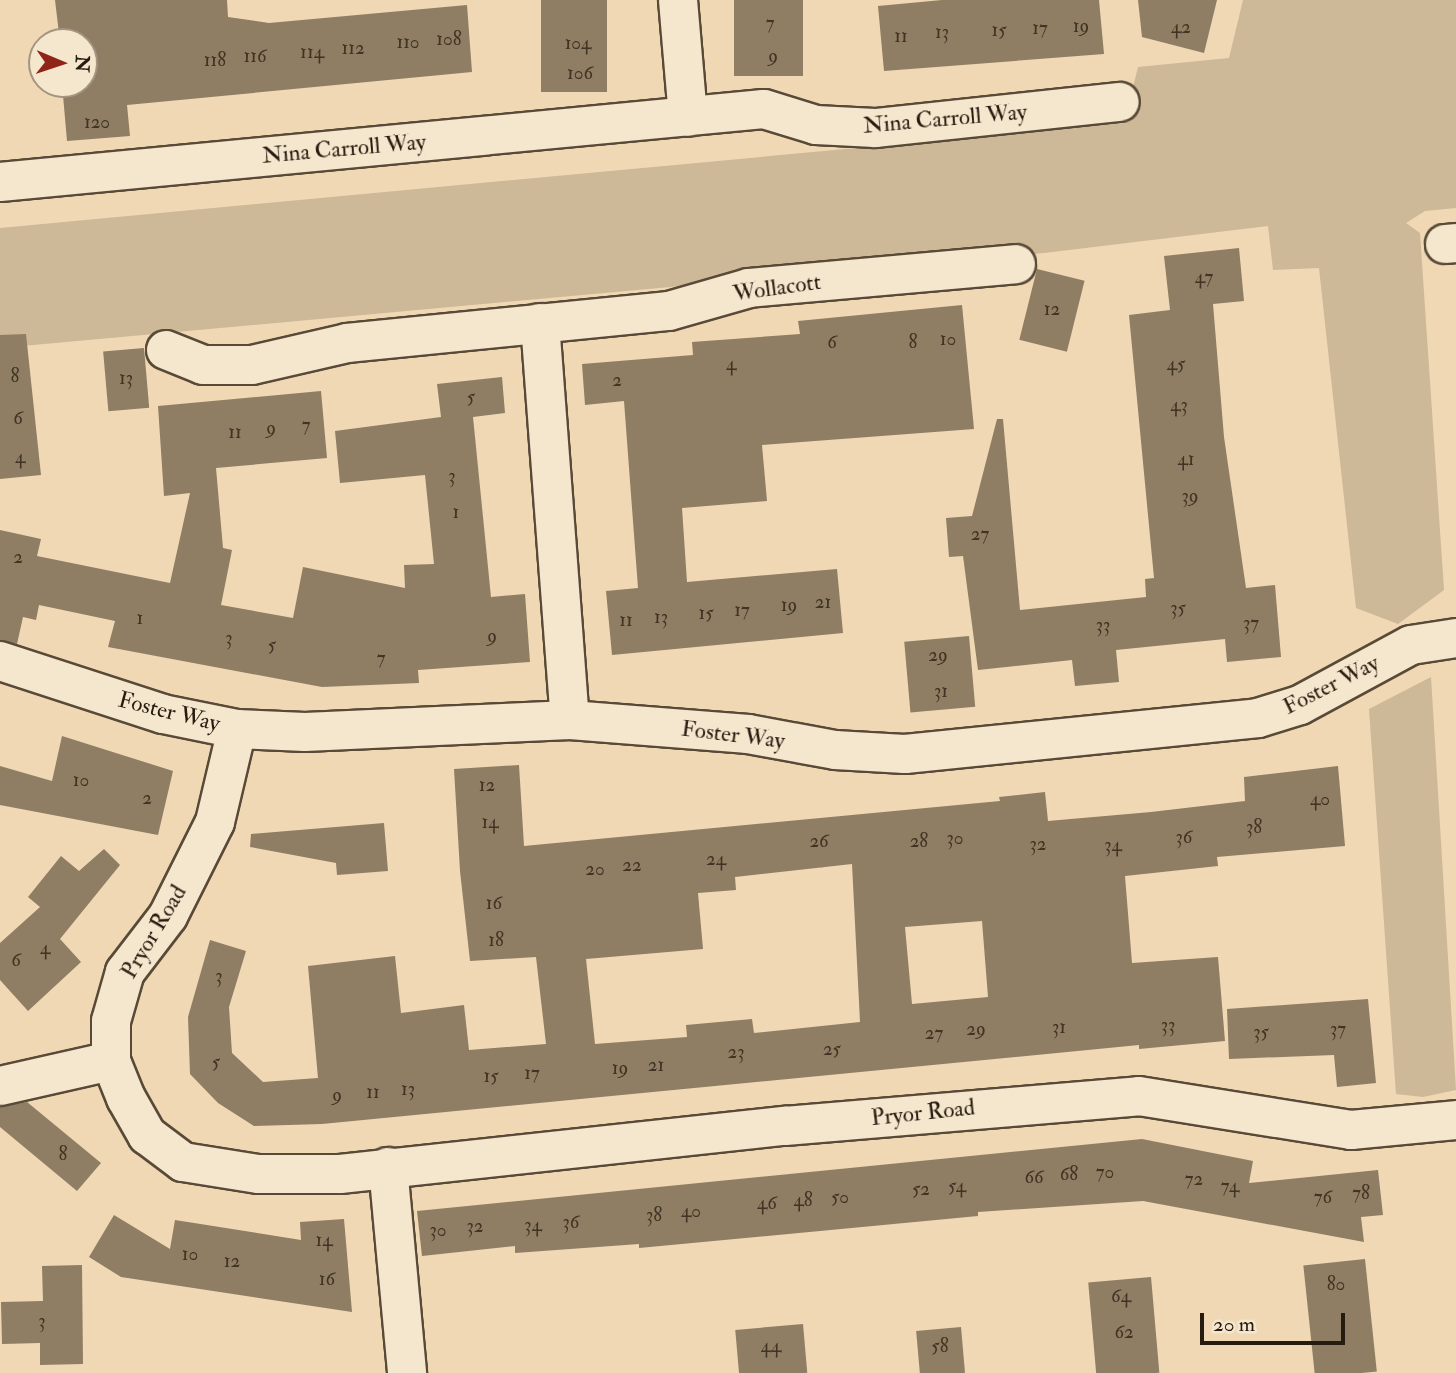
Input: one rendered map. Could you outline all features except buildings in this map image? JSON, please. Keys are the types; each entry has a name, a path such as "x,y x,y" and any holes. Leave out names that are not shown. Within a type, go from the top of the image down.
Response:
{"street":[{"path":"678,0 688,117"},
{"name":"Nina Carroll Way","path":"0,173 0,182 764,109 816,125 876,128 1120,102"},
{"name":"Wollacott","path":"166,350 203,365 252,365 347,343 669,311 750,288 1016,264"},
{"path":"540,323 570,720"},
{"name":"Foster Way","path":"0,661 163,714 237,729 305,733 570,720 748,734 835,750 905,754 1258,718 1300,705 1411,645 1456,638"},
{"name":"Pryor Road","path":"237,729 215,822 168,916 125,972 111,1021 111,1061 147,1135 183,1162 258,1174 388,1167 1139,1096 1351,1130 1456,1120"},
{"path":"0,1086 111,1061"},
{"path":"388,1167 407,1373"}],"shaded area":[{"path":"1243,0 1456,0 1456,208 1425,211 1406,223 1420,233 1444,590 1398,624 1356,608 1319,268 1273,270 1268,226 1044,253 0,348 0,228 1124,123 1138,67 1229,58"},
{"path":"1431,677 1456,1090 1423,1097 1396,1094 1369,709"}]}
